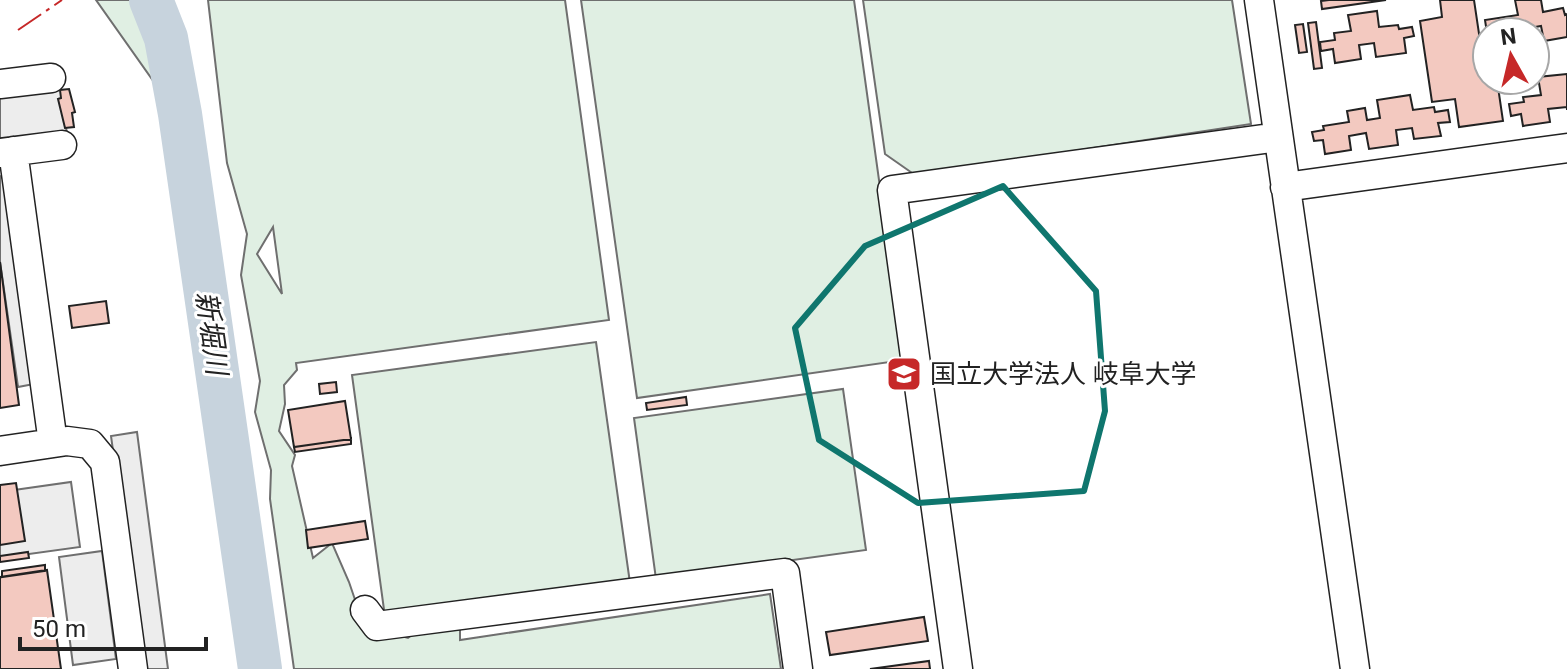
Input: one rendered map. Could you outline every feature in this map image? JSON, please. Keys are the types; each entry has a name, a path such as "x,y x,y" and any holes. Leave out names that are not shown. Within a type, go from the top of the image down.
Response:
{"lane":[{"path":"1259,0 1355,669"},
{"path":"0,84 51,78"},
{"path":"958,669 892,190 1278,137"},
{"path":"53,443 6,152 62,145"},
{"path":"1285,187 1567,148"},
{"path":"0,451 67,441 90,444 105,462 133,669"},
{"path":"365,610 377,626 785,573 798,669"}],"highlighted area":[{"path":"1003,186 1096,291 1105,411 1084,491 918,503 819,440 795,328 865,246"}],"green space":[{"path":"96,0 132,0 171,69 154,82"},
{"path":"208,0 565,0 609,320 296,363 297,370 284,385 285,404 279,431 295,455 292,466 313,558 332,543 367,635 373,628 408,638 427,623 460,627 460,640 770,594 781,669 294,669 270,499 271,470 255,412 260,381 241,275 247,234 227,163","holes":["273,227 282,294 257,254"]},
{"path":"581,0 854,0 904,360 637,398"},
{"path":"863,0 1232,0 1251,124 915,175 885,154"},
{"path":"596,342 630,583 385,617 352,375"},
{"path":"843,389 866,550 656,579 634,418"}],"shaded area":[{"path":"61,88 67,135 0,145 0,97"},
{"path":"0,176 6,181 34,384 18,387 0,262"},
{"path":"137,432 168,669 143,669 111,436"},
{"path":"71,482 80,547 0,558 0,492"},
{"path":"102,551 116,659 73,665 59,557"}],"building":[{"path":"1386,0 1322,9 1321,1"},
{"path":"1440,0 1474,0 1476,16 1471,16 1471,96 1499,96 1503,121 1459,127 1455,99 1432,102 1420,21 1442,17"},
{"path":"1515,0 1541,0 1543,12 1563,8 1567,14 1567,37 1551,40 1551,16 1511,16 1518,15"},
{"path":"1377,11 1379,27 1412,27 1414,36 1404,38 1406,53 1376,57 1374,43 1359,45 1361,59 1335,63 1333,49 1321,51 1320,42 1335,40 1334,33 1351,31 1348,15"},
{"path":"1316,22 1322,68 1314,69 1308,23"},
{"path":"1303,24 1307,52 1299,53 1295,25"},
{"path":"1567,74 1567,107 1548,109 1550,122 1523,126 1521,114 1511,116 1509,104 1524,102 1523,97 1551,96 1551,76"},
{"path":"69,89 75,112 72,113 74,127 65,128 58,99 61,98 60,90"},
{"path":"1410,95 1413,110 1434,107 1435,112 1448,110 1450,122 1438,123 1441,136 1414,139 1412,128 1396,130 1398,145 1369,149 1366,133 1349,136 1351,150 1325,154 1323,140 1314,141 1312,132 1324,130 1323,126 1349,122 1347,111 1365,108 1367,120 1380,118 1377,100"},
{"path":"0,262 19,405 0,408"},
{"path":"106,301 109,323 72,328 69,306"},
{"path":"336,382 337,392 320,394 319,384"},
{"path":"686,397 687,405 647,410 646,403"},
{"path":"345,401 351,439 294,447 288,410"},
{"path":"351,439 351,444 295,452 294,447"},
{"path":"16,483 25,541 0,545 0,485"},
{"path":"365,521 368,539 308,548 306,530"},
{"path":"28,552 29,558 0,562 0,556"},
{"path":"45,565 45,571 2,577 2,571"},
{"path":"47,570 61,669 0,669 0,577"},
{"path":"924,617 928,641 830,655 826,632"},
{"path":"929,661 930,669 870,669"}],"waterway":[{"name":"新堀川","path":"151,0 166,38 180,114 260,669"}],"power":[{"path":"18,30 62,0"}],"place":[{"name":"国立大学法人 岐阜大学","path":"904,374"}]}
